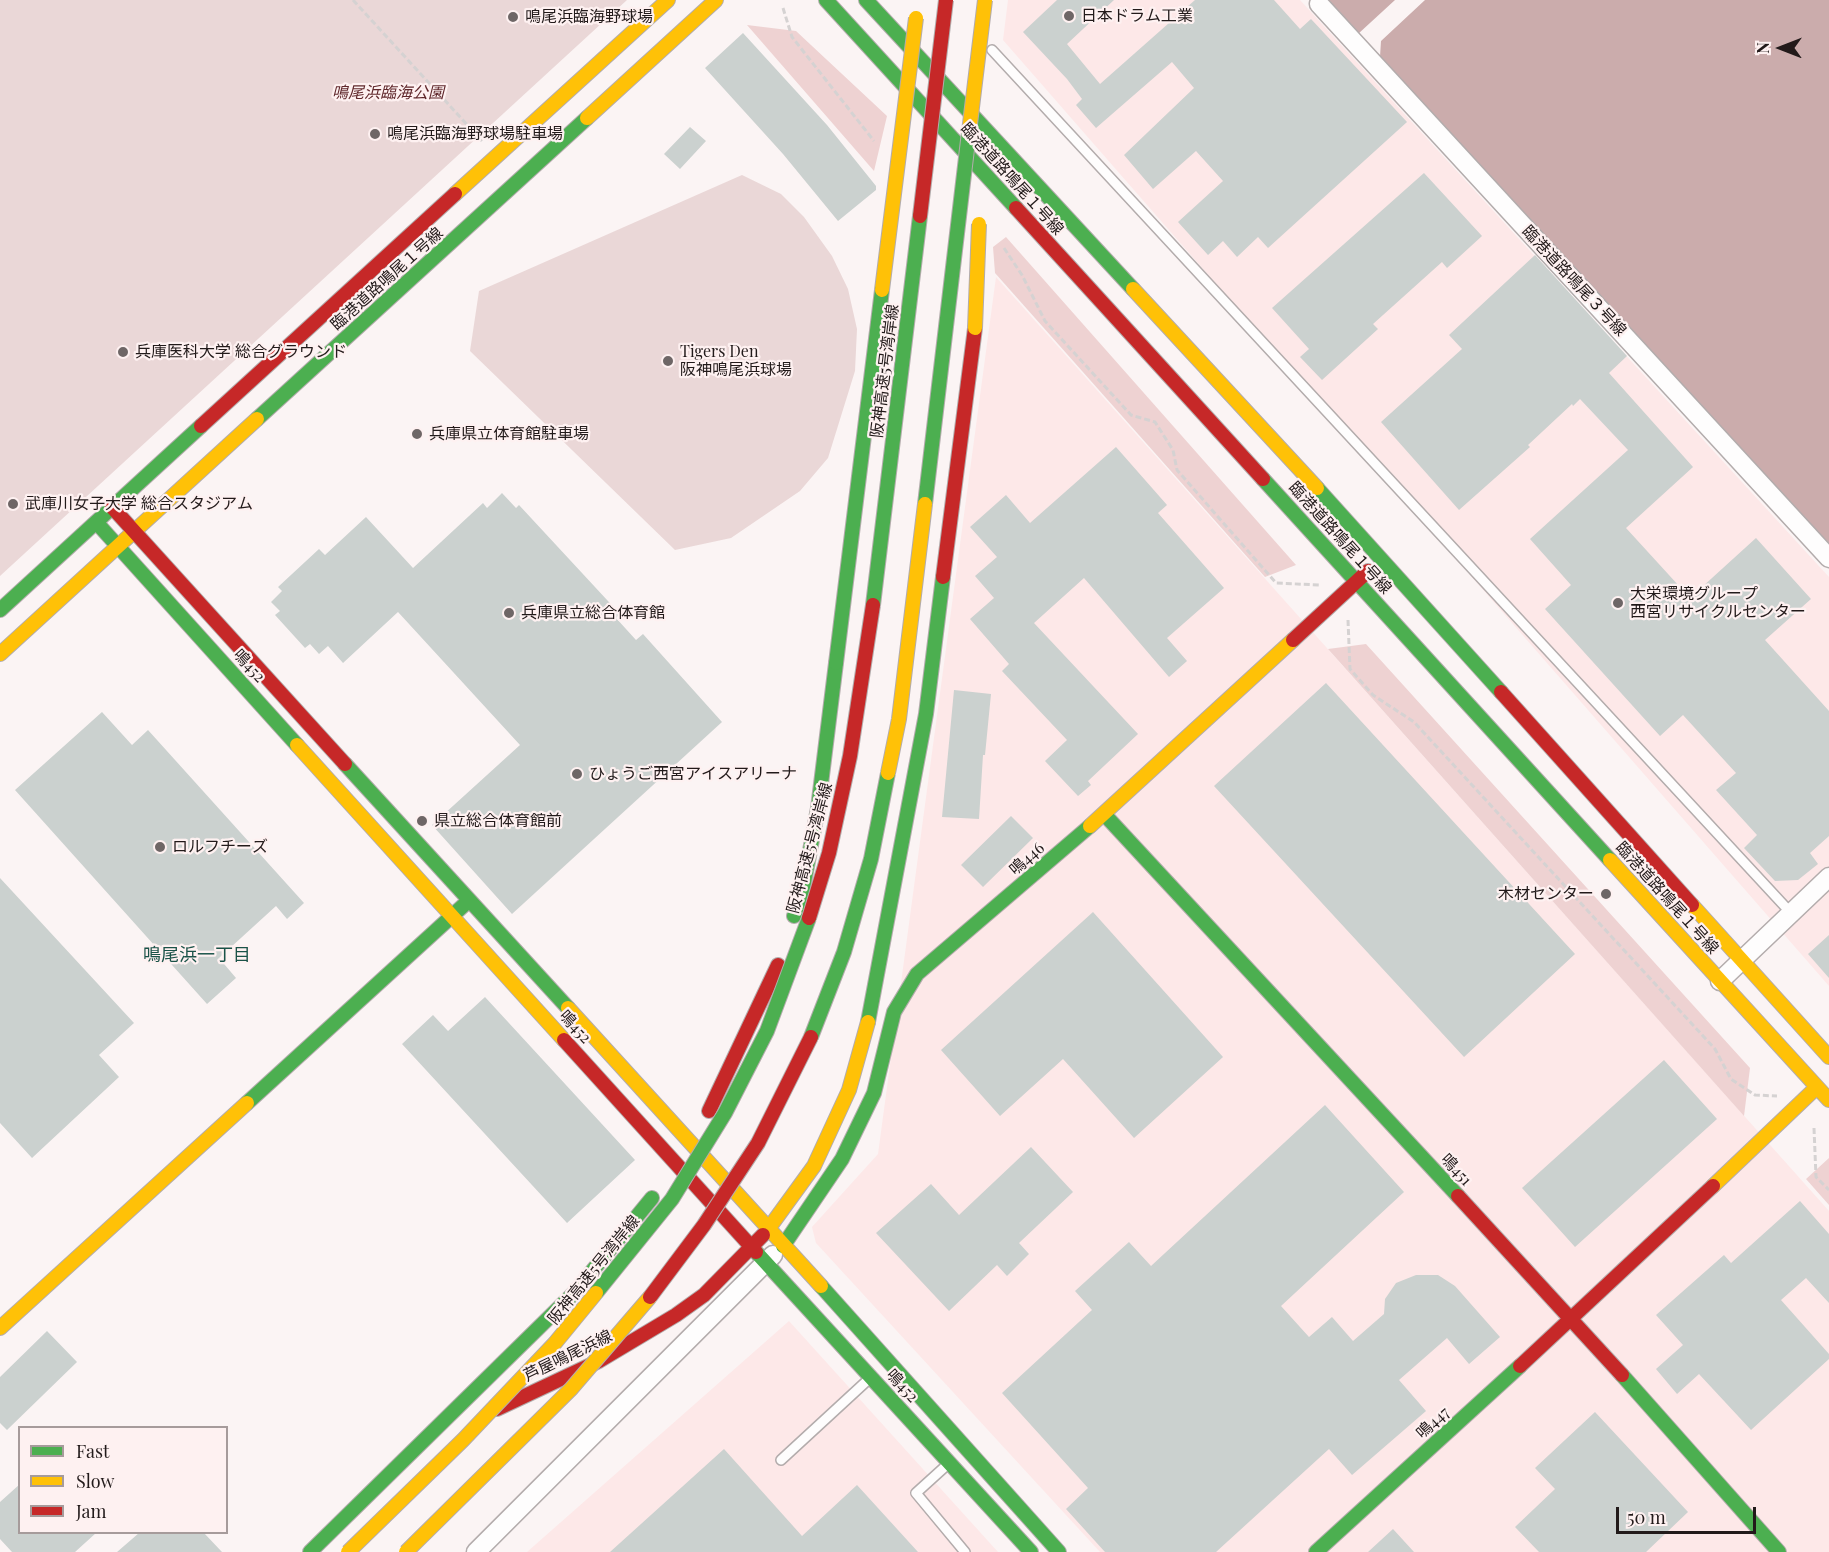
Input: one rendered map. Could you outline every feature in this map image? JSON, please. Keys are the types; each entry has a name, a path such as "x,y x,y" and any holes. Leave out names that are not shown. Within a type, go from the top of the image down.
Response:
{"main road":[{"name":"臨港道路鳴尾１号線","path":"0,610 668,0"},
{"name":"臨港道路鳴尾１号線","path":"0,654 716,0"},
{"name":"臨港道路鳴尾１号線","path":"826,0 1829,1100"},
{"name":"臨港道路鳴尾１号線","path":"866,0 1382,559 1829,1057"},
{"name":"芦屋鳴尾浜線","path":"310,1552 574,1292 671,1175 692,1145 775,972 802,893 818,808 919,0"},
{"name":"阪神高速5号湾岸線","path":"348,1552 463,1440 555,1343 672,1199 725,1113 767,1031 801,943 829,853 850,756 866,659 946,0"},
{"path":"980,188 986,0"},
{"path":"406,1552 571,1389 636,1316 704,1225 758,1143 804,1054 844,952 871,859 899,719 986,0"},
{"name":"芦屋鳴尾浜線","path":"369,1496 490,1412 598,1361 676,1315 704,1295 769,1228 814,1166 849,1090 871,1013 926,714 975,328 980,211"},
{"name":"鳴452","path":"112,507 133,533 769,1228 1059,1552"},
{"name":"鳴452","path":"96,522 452,916 671,1175 752,1247 1031,1552"},
{"name":"鳴446","path":"783,1246 842,1159 874,1093 894,1012 917,974 1104,814 1382,559"},
{"name":"鳴451","path":"1104,814 1572,1319 1779,1552"},
{"path":"0,1328 469,901"},
{"name":"鳴447","path":"1316,1552 1572,1319 1817,1087"}],"street":[{"name":"臨港道路鳴尾３号線","path":"1319,4 1829,558"},
{"path":"1720,981 1829,877"},
{"path":"476,1552 783,1246"}],"lane":[{"path":"992,50 1791,913"},
{"path":"781,1460 871,1377"},
{"path":"950,1463 916,1493 965,1552"}],"path":[{"path":"353,0 497,158"},
{"path":"783,8 792,37 875,142"},
{"path":"1004,247 1022,275 1045,321 1131,415 1155,422 1173,450 1176,470 1276,583 1319,585"},
{"path":"1348,615 1350,669 1373,696 1414,722 1715,1049 1731,1079 1755,1095 1785,1096"},
{"path":"1814,1128 1816,1177 1829,1190"}],"shaded area":[{"path":"1008,0 1300,0 1829,577 1829,986 1003,40"},
{"path":"1312,0 1395,0 1358,34"},
{"path":"1425,0 1829,0 1829,552 1380,57 1381,41"},
{"path":"747,25 796,31 887,116 874,171"},
{"path":"1006,237 1296,565 1265,577 995,273 993,247"},
{"path":"996,277 1829,1211 1829,1552 1100,1552 816,1243 812,1227 878,1154"},
{"path":"1366,644 1750,1068 1744,1116 1328,649"},
{"path":"1829,1158 1829,1205 1806,1179"},
{"path":"789,1321 998,1552 527,1552"}],"green space":[{"name":"兵庫医科大学 総合グラウンド","path":"0,0 627,0 0,576"},
{"name":"Tigers Den 阪神鳴尾浜球場","path":"742,175 781,194 804,217 832,256 848,289 857,329 855,371 828,458 800,491 731,538 675,550 470,351 479,291"}],"building":[{"path":"1057,0 1114,0 1067,44 1100,84 1195,0 1274,0 1300,29 1311,19 1407,122 1268,248 1258,237 1237,257 1223,241 1208,255 1178,222 1223,181 1196,151 1153,189 1124,155 1194,88 1172,62 1096,128 1076,105 1082,99 1067,79 1023,32"},
{"path":"743,33 827,125 876,186 876,190 838,221 783,154 705,68"},
{"path":"690,127 706,141 680,169 664,154"},
{"path":"1424,173 1482,236 1447,268 1442,262 1373,324 1378,329 1322,380 1300,357 1309,349 1272,308"},
{"path":"1535,255 1627,356 1609,373 1693,467 1626,528 1690,598 1756,538 1811,599 1765,640 1829,711 1829,836 1810,853 1818,864 1798,880 1775,881 1744,848 1757,835 1716,790 1736,773 1683,715 1660,736 1545,609 1571,585 1530,539 1628,450 1580,399 1459,510 1381,422 1462,349 1449,335"},
{"path":"1116,447 1167,505 1158,513 1224,588 1167,638 1187,661 1169,677 1084,578 1034,623 1138,734 1088,781 1091,785 1078,796 1045,761 1067,740 1002,671 1009,664 970,619 994,598 975,576 997,557 970,527 1006,495 1030,523"},
{"path":"502,493 516,508 519,505 620,614 616,618 636,640 643,634 722,722 512,914 432,825 520,745 398,612 343,663 328,646 319,654 310,644 305,648 275,615 280,611 271,602 282,591 278,587 319,549 325,555 366,517 413,568 483,503 487,508"},
{"path":"1326,683 1575,954 1464,1057 1214,786"},
{"path":"954,690 991,694 985,755 983,755 979,819 942,817"},
{"name":"ロルフチーズ","path":"102,712 132,745 148,730 304,903 287,919 276,906 219,958 236,978 207,1004 15,790"},
{"path":"1011,816 1033,838 983,887 961,865"},
{"path":"0,878 134,1023 99,1055 119,1077 32,1158 0,1123"},
{"path":"1093,912 1223,1057 1134,1138 1063,1059 1000,1116 941,1050"},
{"path":"1829,935 1829,978 1808,954"},
{"path":"485,997 635,1160 567,1223 402,1044 433,1015 448,1031"},
{"path":"1664,1060 1717,1119 1575,1247 1522,1188"},
{"path":"1325,1105 1404,1192 1281,1306 1309,1337 1332,1317 1353,1341 1384,1314 1385,1299 1396,1283 1416,1275 1438,1275 1455,1286 1500,1337 1469,1364 1447,1338 1399,1380 1426,1411 1352,1475 1329,1449 1216,1552 1105,1552 1066,1509 1088,1488 1002,1393 1092,1310 1075,1291 1129,1242 1151,1266"},
{"path":"1031,1147 1073,1192 1019,1243 1029,1254 1007,1276 997,1265 949,1311 876,1233 931,1184 959,1215"},
{"path":"1800,1201 1829,1234 1829,1303 1806,1278 1781,1300 1829,1354 1829,1359 1751,1430 1699,1374 1677,1394 1656,1369 1683,1345 1656,1315 1724,1255 1731,1263"},
{"path":"47,1331 77,1362 7,1430 0,1423 0,1377"},
{"path":"1595,1412 1688,1512 1646,1552 1539,1552 1515,1527 1555,1489 1535,1468"},
{"path":"724,1449 802,1536 857,1485 918,1552 610,1552"},
{"path":"18,1486 18,1534 95,1534 75,1552 12,1552 0,1539 0,1502"},
{"path":"1393,1529 1414,1552 1368,1552"},
{"path":"138,1534 205,1534 222,1552 117,1552"}],"traffic: fast":[{"path":"826,0 1016,208"},
{"path":"866,0 1133,289"},
{"path":"257,419 587,118"},
{"path":"925,504 969,132"},
{"path":"873,605 920,216"},
{"path":"836,663 882,290"},
{"path":"0,610 201,426"},
{"path":"1263,479 1610,860"},
{"path":"1317,488 1501,692"},
{"path":"96,522 297,745"},
{"path":"868,1022 926,714 943,577"},
{"path":"794,916 802,893 818,808 836,663"},
{"path":"345,764 568,1008"},
{"path":"811,1037 844,952 871,859 888,773"},
{"path":"1104,814 1458,1196"},
{"path":"783,1246 842,1159 874,1093 894,1012 917,974 1090,826"},
{"path":"247,1103 464,905"},
{"path":"596,1293 672,1199 725,1113 767,1031 809,918"},
{"path":"310,1552 575,1292 652,1198"},
{"path":"756,1252 1031,1552"},
{"path":"821,1286 1059,1552"},
{"path":"1316,1552 1520,1366"},
{"path":"1622,1375 1779,1552"}],"traffic: slow":[{"path":"455,194 668,0"},
{"path":"587,118 716,0"},
{"path":"969,132 985,0"},
{"path":"882,290 916,18"},
{"path":"975,328 979,224"},
{"path":"1133,289 1317,488"},
{"path":"0,654 257,419"},
{"path":"888,773 899,719 925,504"},
{"path":"1090,826 1293,640"},
{"path":"297,745 564,1040"},
{"path":"1610,860 1829,1100"},
{"path":"1692,905 1829,1057"},
{"path":"568,1008 821,1286"},
{"path":"769,1228 814,1166 849,1090 868,1022"},
{"path":"1713,1186 1817,1087"},
{"path":"0,1328 247,1103"},
{"path":"348,1552 463,1440 555,1343 596,1293"},
{"path":"406,1552 571,1389 650,1297"}],"traffic: jam":[{"path":"920,216 946,0"},
{"path":"201,426 455,194"},
{"path":"1016,208 1263,479"},
{"path":"943,577 975,328"},
{"path":"112,507 345,764"},
{"path":"1293,640 1368,571"},
{"path":"809,918 829,853 850,756 873,605"},
{"path":"1501,692 1692,905"},
{"path":"709,1111 778,965"},
{"path":"650,1297 704,1225 758,1143 811,1037"},
{"path":"564,1040 756,1252"},
{"path":"1520,1366 1713,1186"},
{"path":"1458,1196 1622,1375"},
{"path":"497,1409 599,1361 676,1315 704,1295 763,1235"}],"place":[{"name":"日本ドラム工業","path":"1069,16"},
{"name":"鳴尾浜臨海野球場","path":"513,17"},
{"name":"鳴尾浜臨海野球場駐車場","path":"375,134"},
{"name":"兵庫医科大学 総合グラウンド","path":"123,352"},
{"name":"Tigers Den 阪神鳴尾浜球場","path":"668,361"},
{"name":"兵庫県立体育館駐車場","path":"417,434"},
{"name":"武庫川女子大学 総合スタジアム","path":"13,504"},
{"name":"大栄環境グループ 西宮リサイクルセンター","path":"1618,603"},
{"name":"兵庫県立総合体育館","path":"509,613"},
{"name":"ひょうご西宮アイスアリーナ","path":"577,774"},
{"name":"県立総合体育館前","path":"422,821"},
{"name":"ロルフチーズ","path":"160,847"},
{"name":"木材センター","path":"1606,894"}],"district":[{"name":"鳴尾浜一丁目","path":"197,955"}],"park label":[{"name":"鳴尾浜臨海公園","path":"388,93"}]}
